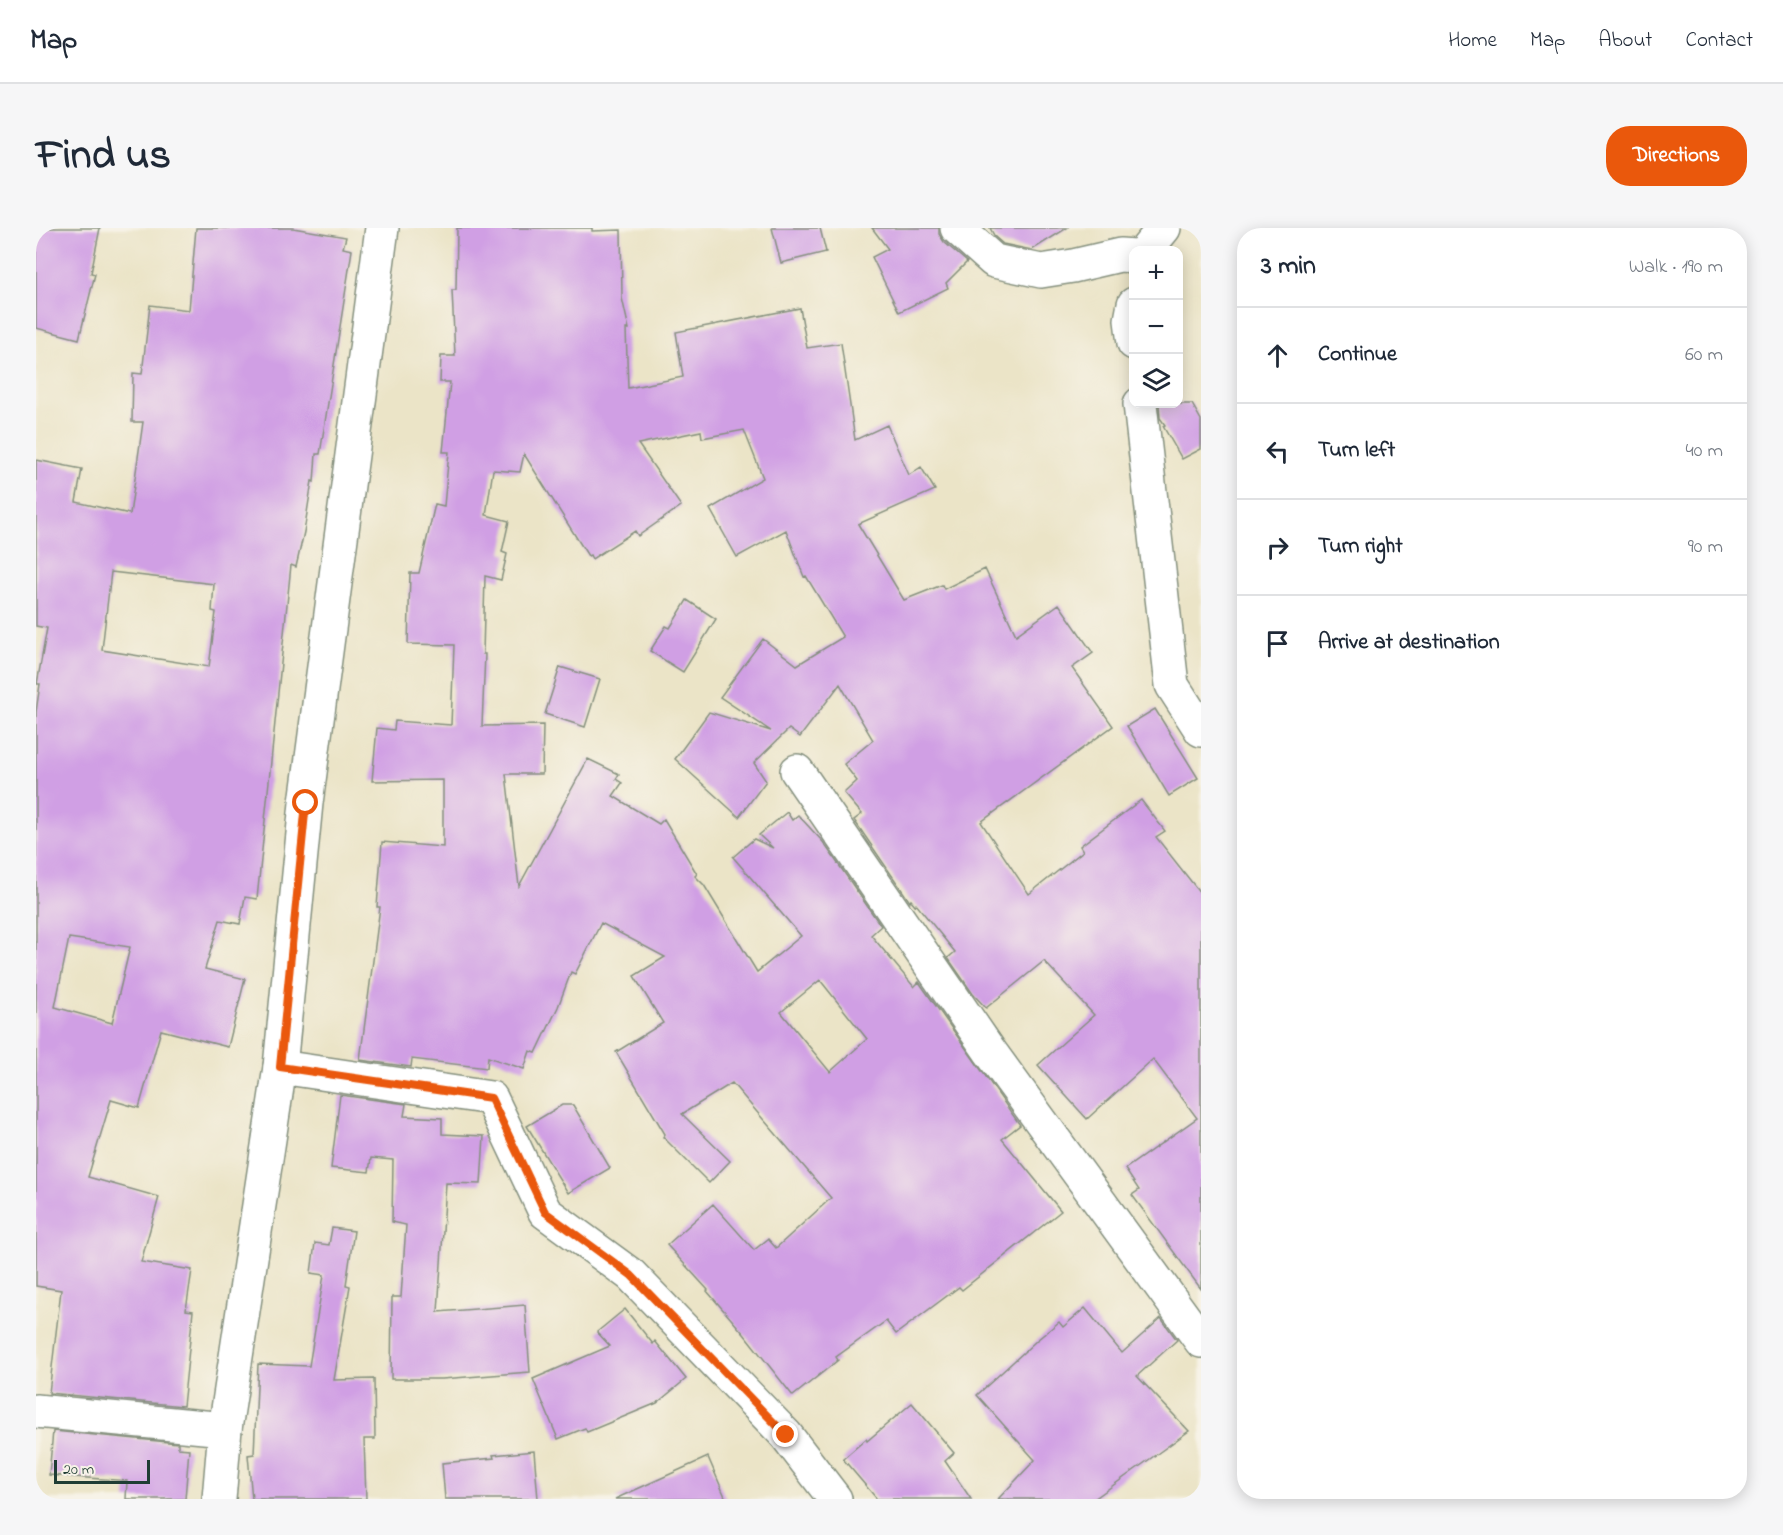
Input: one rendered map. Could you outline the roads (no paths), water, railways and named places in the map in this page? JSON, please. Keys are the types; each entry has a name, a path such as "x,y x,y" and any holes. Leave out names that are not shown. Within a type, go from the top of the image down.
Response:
{"street":[{"path":"219,1499 225,1429 280,1067 306,803 382,228"},
{"path":"957,228 994,261 1041,271 1120,255 1129,256"},
{"path":"1149,246 1164,228"},
{"path":"1140,408 1172,685 1201,730"},
{"path":"797,771 989,1050 1201,1341"},
{"path":"280,1067 491,1098 545,1212 631,1275 786,1435 835,1499"},
{"path":"36,1411 225,1429"}]}
